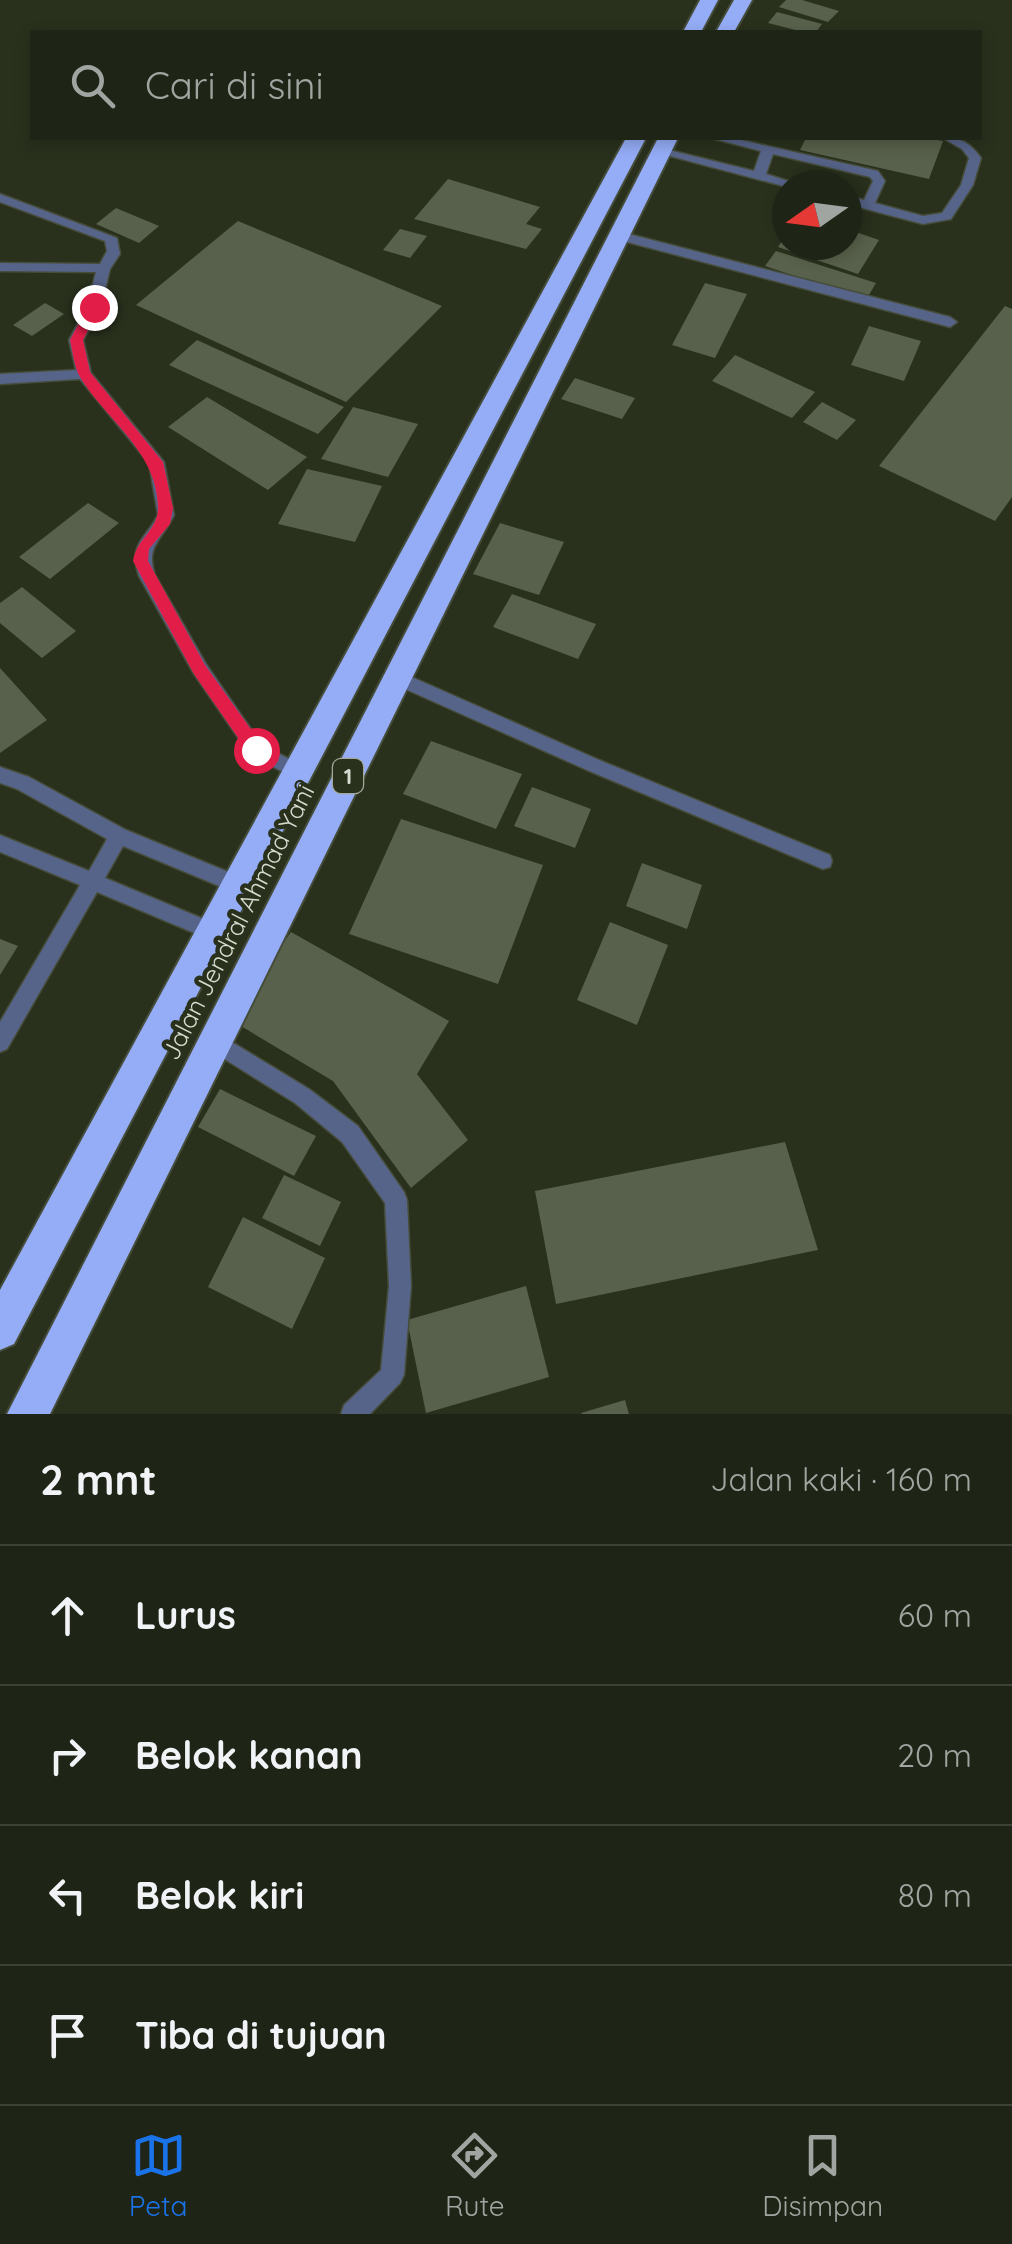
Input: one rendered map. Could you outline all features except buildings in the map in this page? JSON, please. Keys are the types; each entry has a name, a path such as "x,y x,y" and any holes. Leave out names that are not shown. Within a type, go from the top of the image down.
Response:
{"highway":[{"path":"693,30 710,0"},
{"path":"726,30 742,0"},
{"name":"Jalan Jendral Ahmad Yani","path":"28,1414 617,235 655,142"},
{"name":"Jalan Jendral Ahmad Yani","path":"0,1330 297,771 655,142"}],"lane":[{"path":"727,140 874,174 879,180 868,205"},
{"path":"862,204 924,220 946,216 967,185 974,158 966,146 953,140"},
{"path":"655,142 772,179"},
{"path":"758,175 768,149"},
{"path":"0,198 110,238 115,247 114,257 104,268 94,307 76,340 84,374 156,462 166,515 142,548 140,561 200,670 256,750 297,771"},
{"path":"617,235 950,322"},
{"path":"0,266 104,268"},
{"path":"0,378 84,374"},
{"path":"398,678 593,766 823,860"},
{"path":"0,776 22,783 120,836 236,884"},
{"path":"0,1042 120,836"},
{"path":"0,844 211,931"},
{"path":"214,1041 302,1096 350,1134 396,1200 400,1286 392,1375 353,1414"}],"route":[{"path":"94,307 76,340 84,374 156,462 166,508 163,524 142,548 140,561 200,670 256,750"}]}
